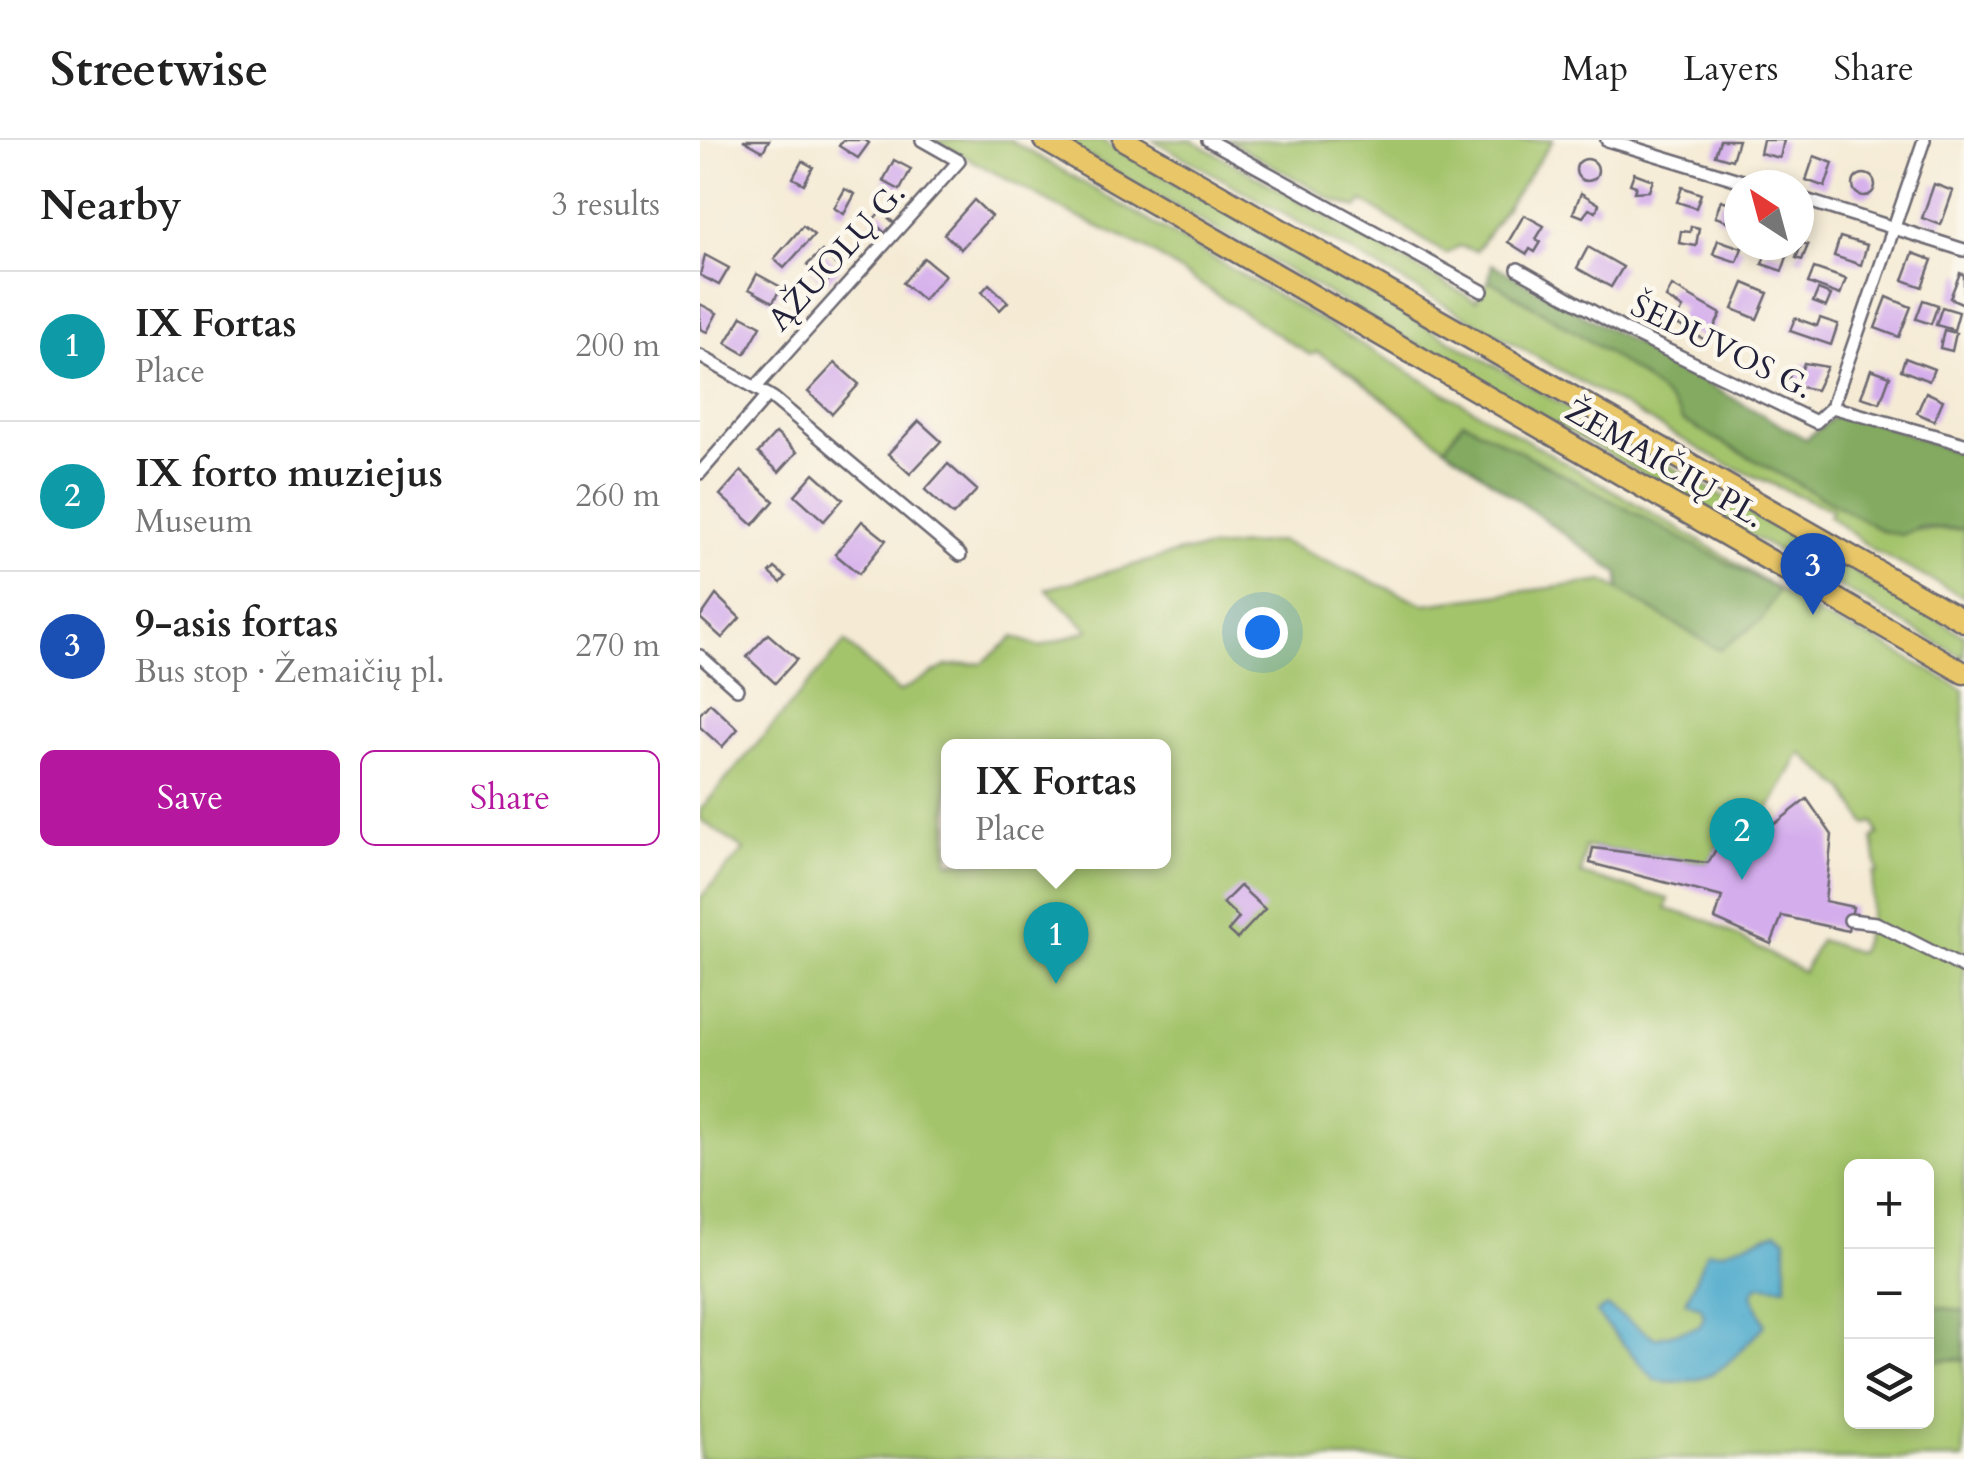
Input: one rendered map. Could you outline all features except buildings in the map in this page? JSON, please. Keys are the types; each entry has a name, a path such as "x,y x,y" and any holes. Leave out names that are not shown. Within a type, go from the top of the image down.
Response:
{"highway":[{"name":"ŽEMAIČIŲ PL.","path":"1044,140 1964,673"},
{"name":"ŽEMAIČIŲ PL.","path":"1124,140 1964,621"},
{"path":"1892,580 1964,605"}],"street":[{"name":"ĄŽUOLŲ G.","path":"755,388 958,161 922,140"},
{"path":"1208,140 1482,291"},
{"path":"1607,140 1724,176"},
{"path":"1832,406 1924,140"},
{"path":"1814,203 1964,250"},
{"name":"ŠEDUVOS G.","path":"1518,269 1625,330 1816,422 1832,406 1964,444"},
{"path":"700,356 768,395 960,555"},
{"path":"700,474 768,395"},
{"path":"700,656 737,688"},
{"path":"1850,920 1876,923 1964,968"}],"green space":[{"path":"934,140 1010,140 1712,548 1823,618 1876,640 1964,690 1964,1311 1934,1306 1934,1159 1844,1159 1844,1429 1934,1429 1934,1361 1964,1359 1964,1459 700,1459 700,898 744,850 700,819 700,810 845,642 899,692 946,666 982,663 1014,637 1040,647 1089,630 1046,589 1181,552 1280,541 1424,604 1604,581 1719,649 1778,591 1463,421 1445,447 1352,374 1317,352 1311,355 1145,248 1077,217","holes":["1801,753 1845,790 1866,824 1874,822 1878,835 1873,838 1878,873 1874,873 1869,923 1859,953 1820,940 1803,972 1709,921 1666,909 1669,899 1581,874 1585,847 1708,863 1742,805 1765,817","1786,1238 1752,1293 1756,1309 1655,1380 1607,1307 1655,1338 1699,1327 1704,1317 1701,1307 1686,1302"]},
{"path":"1060,140 1101,140 1964,635 1964,658"},
{"path":"1153,140 1192,140 1476,301 1489,280 1626,366 1672,404 1682,420 1883,531 1964,529 1964,597 1873,550 1829,516 1832,510 1726,464"},
{"path":"1228,140 1553,140 1476,251 1459,246 1446,254 1363,201 1357,208 1333,200"},
{"path":"1492,264 1806,439 1843,410 1964,455 1964,529 1920,527 1901,535 1883,531 1682,420 1653,386 1626,366 1489,280"},
{"path":"1463,421 1778,590 1762,620 1719,650 1619,590 1619,574 1445,447"},
{"path":"1934,1306 1964,1311 1964,1359 1934,1361"}],"water":[{"path":"1777,1232 1786,1238 1786,1287 1758,1285 1752,1294 1765,1325 1729,1361 1706,1377 1675,1382 1655,1380 1596,1313 1607,1307 1655,1338 1699,1327 1704,1317 1701,1307 1686,1302 1707,1251 1721,1252"}],"place":[{"name":"9-asis fortas","path":"1813,615"},
{"name":"IX forto muziejus","path":"1742,880"},
{"name":"IX Fortas","path":"1056,984"}]}
